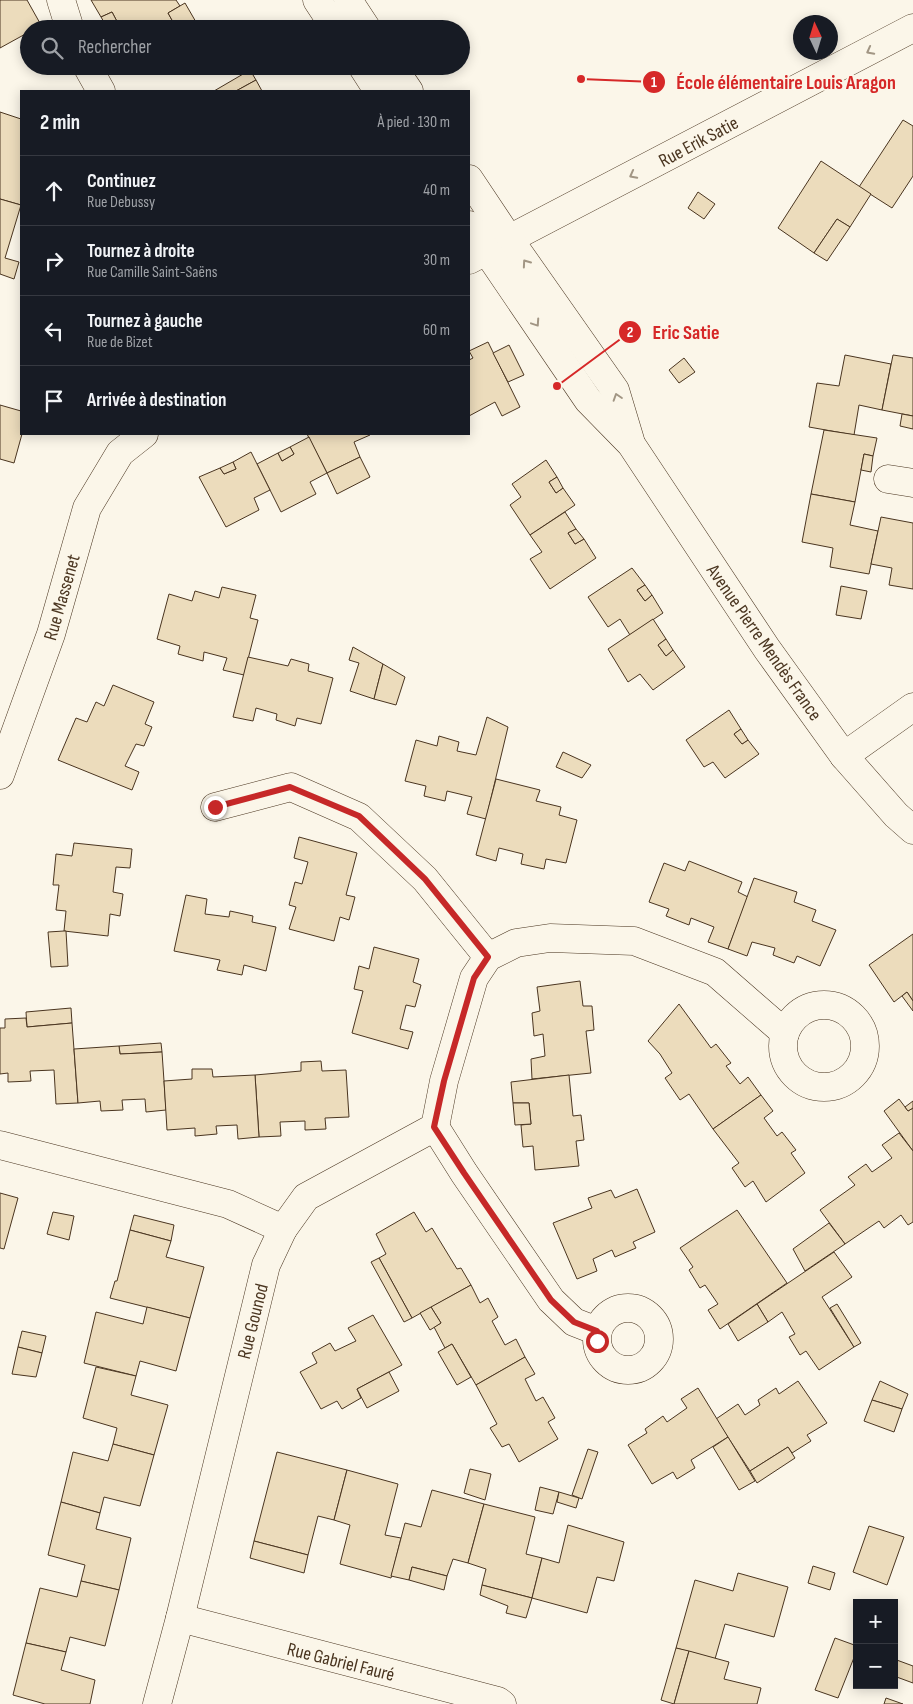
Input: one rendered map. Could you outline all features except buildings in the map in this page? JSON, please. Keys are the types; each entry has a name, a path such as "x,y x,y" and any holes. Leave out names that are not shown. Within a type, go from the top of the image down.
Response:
{"street":[{"path":"61,0 67,20"},
{"path":"317,0 330,20"},
{"path":"348,0 361,20"},
{"name":"Rue Erik Satie","path":"488,250 913,28"},
{"path":"92,75 100,90"},
{"path":"368,75 377,90"},
{"path":"398,75 408,90"},
{"name":"Avenue Pierre Mendès France","path":"470,184 488,250"},
{"name":"Avenue Pierre Mendès France","path":"470,226 488,250 588,400 631,444 767,648 844,756 896,815 913,830"},
{"name":"Rue Massenet","path":"0,775 51,634 87,508 120,453 143,435"},
{"path":"844,756 913,707"},
{"path":"215,807 290,787 359,816 425,879 488,957"},
{"path":"597,1331 574,1322 551,1300 434,1127 444,1081 474,978 488,957 516,943 550,938 634,941 714,972 785,1033"},
{"name":"Rue Gounod","path":"157,1704 180,1618 266,1265 283,1229 306,1197 434,1127"},
{"path":"0,1144 228,1204 283,1229"},
{"name":"Rue Gabriel Fauré","path":"180,1618 498,1701 502,1704"}],"place":[{"name":"École élémentaire Louis Aragon","path":"581,79"},
{"name":"Eric Satie","path":"557,386"}],"route":[{"path":"215,807 290,787 359,816 425,879 488,957 474,978 444,1081 434,1127 551,1300 574,1322 597,1331 597,1341"}]}
